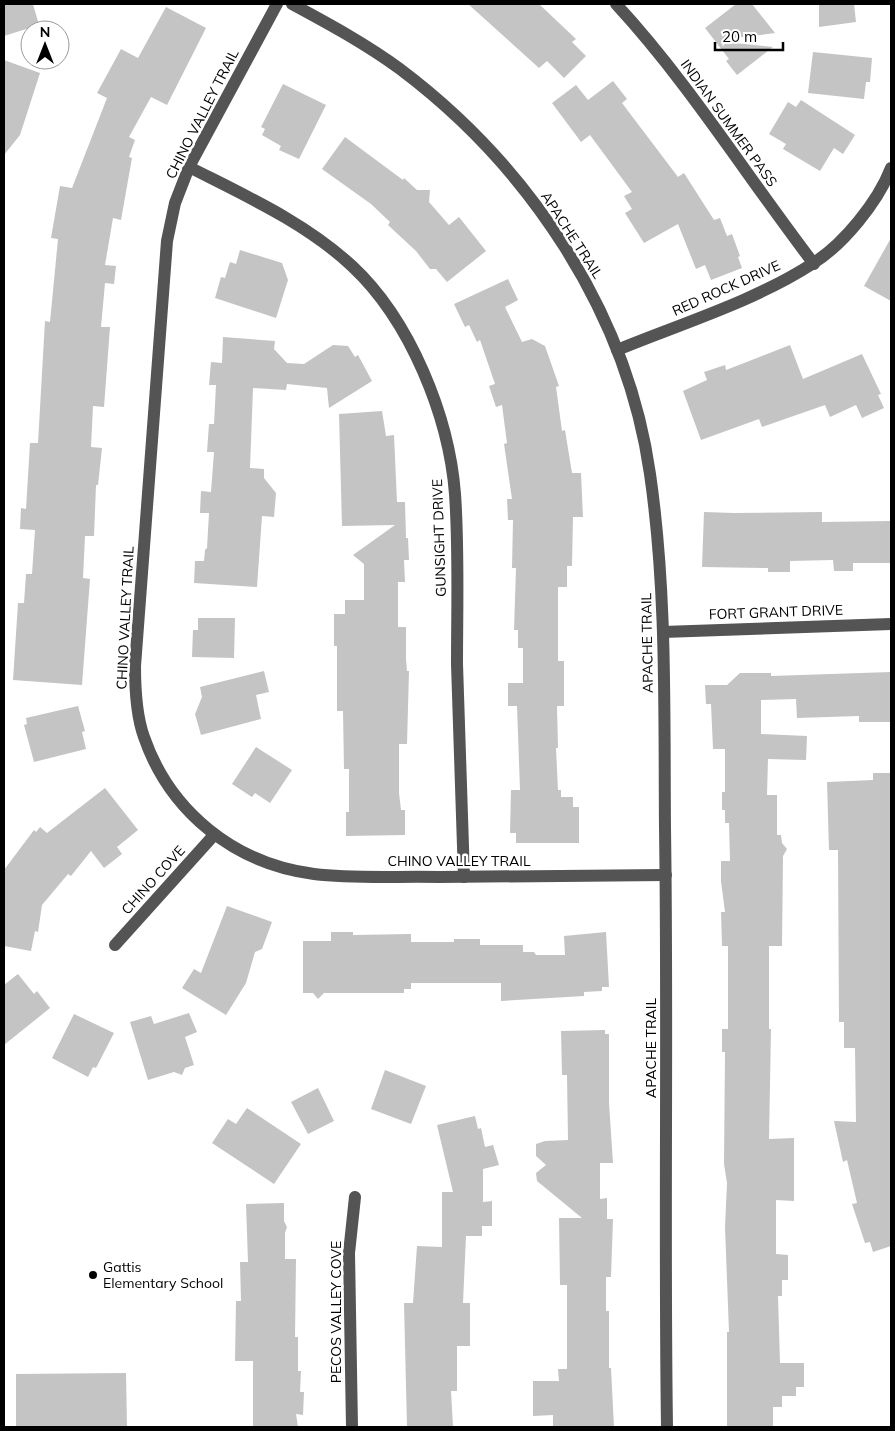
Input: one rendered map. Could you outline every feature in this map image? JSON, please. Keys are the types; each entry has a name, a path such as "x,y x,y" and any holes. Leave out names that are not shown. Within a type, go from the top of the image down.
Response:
{"street":[{"name":"CHINO VALLEY TRAIL","path":"277,4 189,167 175,204 167,241 135,666 136,701 143,736 156,768 187,812 214,835 261,860 313,874 464,877 666,875"},
{"name":"APACHE TRAIL","path":"292,4 356,39 398,67 478,135 526,191 564,247 595,299 632,391 650,470 660,551 666,875 664,1268 667,1427"},
{"name":"INDIAN SUMMER PASS","path":"616,4 639,29 679,79 814,264"},
{"name":"GUNSIGHT DRIVE","path":"189,167 258,202 314,236 353,267 384,302 409,340 439,411 455,492 464,877"},
{"name":"RED ROCK DRIVE","path":"617,350 766,289 814,264 852,228 871,206 890,177"},
{"name":"FORT GRANT DRIVE","path":"662,632 891,624"},
{"name":"CHINO COVE","path":"115,945 214,835"},
{"name":"PECOS VALLEY COVE","path":"352,1427 349,1254 355,1197"}],"building":[{"path":"4,4 33,4 38,20 20,20 20,31 4,36"},
{"path":"468,4 539,4 576,39 572,42 586,56 564,78 547,61 539,68"},
{"path":"736,4 752,4 775,33 735,38 735,43 773,47 737,75 726,61 729,59 705,28"},
{"path":"819,4 854,4 856,22 819,27"},
{"path":"166,7 206,28 167,105 151,97 129,137 135,140 129,157 132,158 121,220 113,218 105,265 116,266 114,284 105,283 101,327 110,327 104,407 93,406 91,447 102,448 98,485 96,485 94,536 85,536 83,578 90,579 82,685 13,680 18,603 24,603 26,574 32,574 35,530 20,529 21,508 26,509 30,443 38,443 45,321 50,322 58,239 51,238 60,186 72,188 107,98 97,93 121,49 138,58"},
{"path":"813,52 872,58 870,82 866,82 864,99 808,93"},
{"path":"4,60 20,66 20,70 32,70 40,73 20,135 4,155"},
{"path":"613,81 627,99 622,103 678,177 684,173 714,220 720,218 727,236 732,234 742,268 711,280 705,265 696,269 678,224 644,243 625,213 632,209 624,196 632,192 590,135 581,142 552,103 576,85 588,100"},
{"path":"283,84 326,105 299,159 279,150 281,146 262,135 265,129 261,127"},
{"path":"801,100 855,135 843,154 834,148 820,171 783,149 786,144 769,134 788,102 796,107"},
{"path":"345,137 403,180 404,178 417,190 430,190 429,202 449,225 459,217 486,251 447,282 436,269 430,269 416,251 388,225 390,222 371,204 322,169"},
{"path":"891,238 891,301 864,286"},
{"path":"240,250 282,263 288,280 276,318 215,298 221,277 225,278 230,262 236,264"},
{"path":"508,279 518,300 505,307 522,342 532,339 545,346 559,386 556,387 562,431 565,430 572,473 581,473 583,517 573,517 572,566 567,566 567,587 558,587 558,661 564,661 564,706 557,706 558,748 556,748 558,790 561,790 561,797 573,797 573,807 579,807 579,843 516,843 516,833 510,833 511,790 520,790 517,706 508,706 508,683 523,683 523,648 518,648 518,630 514,630 516,568 512,568 513,520 508,520 507,499 512,499 504,444 507,443 502,405 496,407 489,386 495,384 480,340 477,342 469,325 465,327 454,304"},
{"path":"223,337 275,341 274,349 287,363 304,364 333,345 348,346 355,357 358,355 372,381 329,408 327,388 287,384 286,390 253,388 250,468 264,469 264,478 276,493 274,517 262,516 257,587 194,583 195,561 204,561 207,548 209,513 200,513 201,491 211,492 214,452 207,452 209,424 214,424 216,385 209,385 211,362 222,363"},
{"path":"790,345 803,379 862,354 881,394 878,395 884,408 862,418 856,405 830,417 825,405 762,427 759,419 701,440 683,391 707,380 704,372 725,365 726,370"},
{"path":"382,411 386,436 394,435 397,502 405,502 406,538 408,538 409,560 404,560 405,582 398,582 398,627 406,627 406,659 407,671 409,671 407,744 399,744 399,793 401,810 405,810 405,835 346,836 346,812 349,812 349,769 344,769 343,711 337,711 337,646 334,646 334,614 345,614 345,600 364,600 364,564 353,555 395,525 342,526 339,414"},
{"path":"704,512 822,512 822,522 891,521 891,563 853,563 853,571 834,571 833,560 790,561 790,572 768,572 768,568 702,567"},
{"path":"198,618 235,618 234,658 192,657 193,630 198,630"},
{"path":"264,671 269,692 256,695 261,719 201,735 195,714 202,697 200,687"},
{"path":"891,672 891,722 859,722 859,716 797,718 796,699 761,700 761,734 807,736 806,760 768,759 767,795 777,795 777,835 781,835 782,843 787,849 783,856 782,946 769,946 769,1029 771,1029 769,1139 794,1138 794,1201 776,1200 776,1254 788,1255 788,1280 782,1280 782,1296 778,1296 780,1363 804,1363 804,1387 796,1387 796,1396 782,1396 782,1407 773,1407 773,1427 727,1427 727,1332 729,1332 725,1227 727,1183 724,1164 725,1052 722,1052 722,1029 728,1029 728,946 722,946 721,912 725,912 721,881 721,861 730,861 729,823 725,823 725,810 722,810 722,792 725,792 725,749 713,749 711,704 706,704 705,685 727,685 740,673 771,673 771,676"},
{"path":"78,706 85,731 82,732 86,749 34,762 24,725 27,724 26,718"},
{"path":"256,747 292,770 270,803 255,793 252,797 232,784"},
{"path":"873,773 891,773 891,1246 873,1252 870,1242 865,1243 852,1204 857,1203 847,1160 843,1162 834,1121 856,1122 855,1048 844,1048 844,1022 839,1022 838,850 829,850 827,782 873,780"},
{"path":"105,788 138,830 117,847 122,854 104,868 91,851 71,876 68,874 42,905 38,932 35,931 31,951 4,946 4,870 34,830 36,832 40,827 47,833"},
{"path":"227,906 272,922 262,949 255,952 246,983 226,1015 182,988 194,969 201,973"},
{"path":"331,932 353,932 353,935 411,934 411,942 454,942 454,939 480,939 480,945 523,945 523,952 534,952 536,955 565,955 564,936 606,932 609,987 602,987 602,991 584,992 584,996 501,1001 501,983 411,983 411,989 404,989 404,993 324,993 318,999 313,993 303,993 303,941 331,941"},
{"path":"18,974 34,994 37,991 50,1008 4,1045 4,985"},
{"path":"189,1013 197,1032 185,1037 194,1065 185,1068 182,1075 174,1072 148,1080 130,1022 151,1016 154,1024"},
{"path":"74,1014 114,1033 96,1068 93,1067 88,1077 52,1058"},
{"path":"605,1030 605,1034 609,1034 609,1103 613,1163 600,1163 600,1199 607,1198 607,1219 613,1219 611,1277 606,1277 606,1311 609,1311 609,1368 611,1368 614,1427 553,1427 553,1415 533,1416 533,1381 559,1381 558,1369 567,1369 567,1285 560,1285 559,1218 582,1218 537,1181 536,1173 546,1165 536,1156 536,1144 545,1141 568,1140 567,1075 562,1075 561,1031"},
{"path":"385,1070 426,1086 411,1124 371,1109"},
{"path":"318,1088 334,1121 308,1134 291,1102"},
{"path":"247,1108 301,1144 274,1184 212,1143 228,1119 236,1124"},
{"path":"475,1116 478,1129 481,1128 485,1147 493,1145 499,1165 483,1169 483,1202 492,1201 492,1226 482,1226 482,1236 466,1236 463,1303 470,1303 470,1346 457,1346 457,1391 451,1391 453,1427 407,1427 404,1303 413,1303 417,1246 442,1247 442,1192 453,1192 437,1125"},
{"path":"284,1203 284,1221 287,1227 285,1233 285,1259 296,1259 295,1337 298,1337 298,1371 301,1371 300,1392 304,1392 303,1415 296,1414 298,1427 253,1427 253,1361 235,1361 236,1301 241,1301 240,1262 248,1262 246,1204"},
{"path":"126,1373 127,1427 16,1427 16,1374"}],"place":[{"name":"Gattis Elementary School","path":"93,1275"}]}
